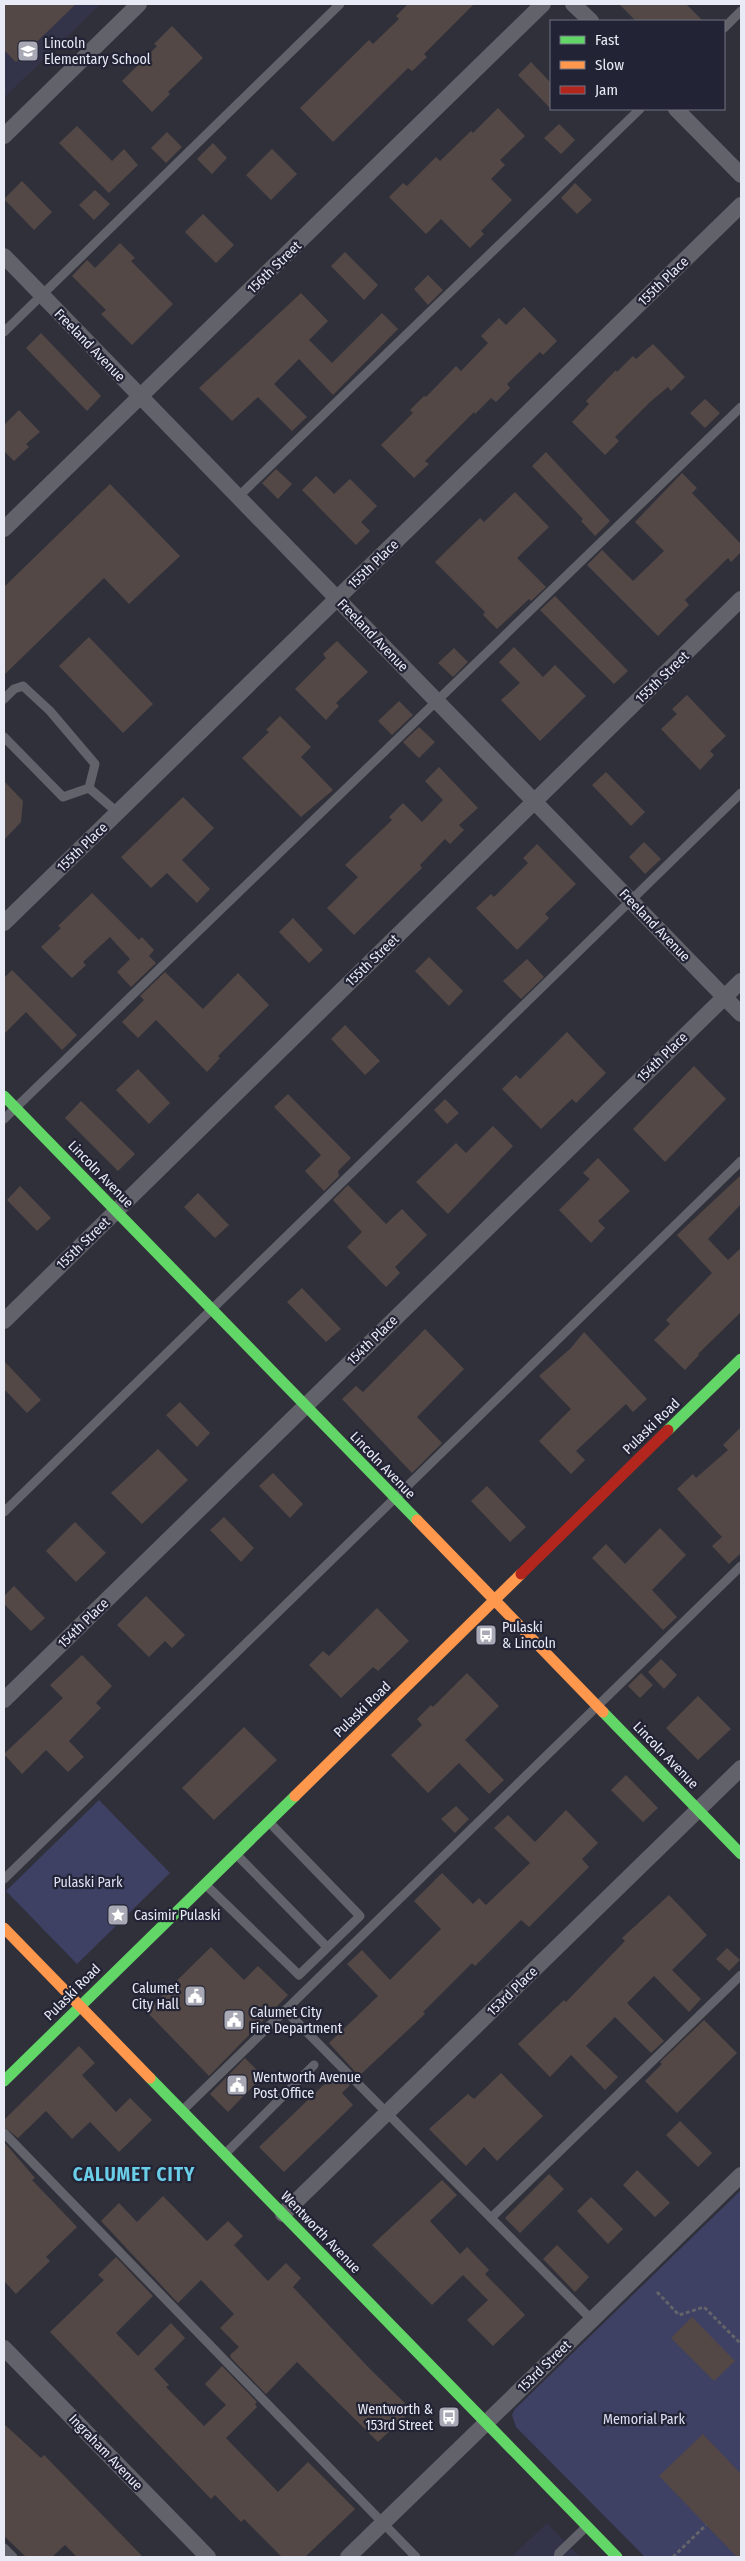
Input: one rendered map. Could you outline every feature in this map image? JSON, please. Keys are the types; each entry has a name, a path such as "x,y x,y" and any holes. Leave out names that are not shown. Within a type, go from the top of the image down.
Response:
{"street":[{"path":"4,136 139,4"},
{"name":"156th Street","path":"4,530 543,4"},
{"path":"574,4 590,20"},
{"path":"677,110 741,175"},
{"name":"155th Place","path":"4,923 741,205"},
{"name":"Freeland Avenue","path":"4,256 741,1014"},
{"name":"155th Street","path":"4,1321 741,599"},
{"name":"154th Place","path":"4,1700 741,980"},
{"name":"Lincoln Avenue","path":"4,1096 741,1854"},
{"name":"Pulaski Road","path":"4,2081 741,1359"},
{"name":"153rd Place","path":"283,2214 741,1768"},
{"name":"Wentworth Avenue","path":"4,1928 617,2557"},
{"name":"153rd Street","path":"348,2557 741,2175"},
{"name":"Ingraham Avenue","path":"4,2348 208,2557"}],"lane":[{"path":"4,332 340,4"},
{"path":"725,27 741,11"},
{"path":"238,497 639,110"},
{"path":"4,1119 438,702 741,407"},
{"path":"4,699 14,689 23,686 50,711 95,764 89,788"},
{"path":"4,737 63,797 89,788"},
{"path":"89,788 117,812"},
{"path":"4,1512 741,793"},
{"path":"4,1879 741,1161"},
{"path":"182,2111 741,1566"},
{"path":"204,1884 299,1975 360,1916 268,1821"},
{"path":"236,1853 327,1947"},
{"path":"491,2218 741,1975"},
{"path":"285,2010 592,2320"},
{"path":"224,2154 314,2065"},
{"path":"4,2133 416,2557"},
{"path":"558,2557 559,2553 587,2526"},
{"path":"4,2548 13,2557"}],"path":[{"path":"657,2292 679,2315 704,2307 741,2344"},
{"path":"673,2557 706,2525"}],"shaded area":[{"name":"Lincoln Elementary School","path":"4,4 101,4 4,98"},
{"path":"547,2523 580,2557 511,2557"}],"green space":[{"name":"Pulaski Park","path":"99,1800 170,1873 77,1964 6,1891"},
{"name":"Memorial Park","path":"741,2190 741,2557 645,2557 516,2427 512,2415 515,2409"}],"building":[{"name":"Lincoln Elementary School","path":"4,4 76,4 16,62 4,50"},
{"path":"408,4 474,4 424,54 427,57 412,71 408,68 333,142 300,108 369,40 373,44 399,19 396,16"},
{"path":"619,4 686,4 702,20 635,20"},
{"path":"172,26 203,58 168,92 170,94 152,112 122,81 157,46 154,44"},
{"path":"531,62 550,82 550,108 518,75"},
{"path":"498,108 525,136 500,160 505,165 491,179 512,200 481,231 484,234 470,248 441,219 426,234 389,197 403,183 407,186 436,157 440,161 471,131 473,133"},
{"path":"559,124 575,140 561,154 544,138"},
{"path":"77,126 112,161 124,149 138,165 109,193 59,143"},
{"path":"167,132 182,147 166,163 151,148"},
{"path":"213,143 227,158 212,174 197,159"},
{"path":"272,149 297,174 271,200 246,175"},
{"path":"22,181 52,212 34,230 4,199"},
{"path":"575,183 592,200 577,214 561,198"},
{"path":"95,190 110,204 94,220 79,205"},
{"path":"203,214 234,245 216,263 185,232"},
{"path":"120,243 135,258 131,261 173,304 132,345 101,314 106,310 72,276 87,260 95,268"},
{"path":"345,252 378,285 364,300 331,266"},
{"path":"428,275 443,290 428,305 414,289"},
{"path":"301,293 328,321 309,340 332,363 382,313 398,329 333,395 299,359 274,384 307,417 292,431 258,397 232,421 199,388"},
{"path":"524,307 557,341 543,355 540,352 507,384 510,388 496,402 491,398 475,414 474,412 425,461 429,464 414,478 381,445 413,413 410,410 424,396 426,397 456,366 461,371 488,343 481,336 499,318 506,325"},
{"path":"41,333 101,396 87,411 26,348"},
{"path":"653,344 685,377 671,391 668,387 650,402 615,437 619,441 605,455 572,422 589,404 586,401 616,370 617,372 633,356 636,359"},
{"path":"705,399 720,413 705,428 690,413"},
{"path":"19,410 40,432 26,444 29,447 14,461 4,451 4,425"},
{"path":"546,452 610,521 595,536 581,521 583,519 532,466"},
{"path":"276,469 292,484 278,499 262,483"},
{"path":"682,473 697,488 692,493 741,544 741,552 731,562 728,558 685,600 689,605 658,636 587,565 602,550 633,581 664,551 635,522"},
{"path":"316,476 334,494 350,479 377,506 361,522 370,531 356,545 302,490"},
{"path":"110,484 180,556 129,604 104,578 4,675 4,587"},
{"path":"515,492 549,527 517,558 546,587 531,601 529,599 497,629 483,615 485,612 435,562 480,518 484,522"},
{"path":"555,596 628,671 614,684 540,610"},
{"path":"89,637 153,704 123,733 59,666"},
{"path":"337,641 368,672 336,703 339,706 326,720 295,689 326,658 323,654"},
{"path":"514,647 543,677 555,665 586,696 540,741 501,700 520,683 499,662"},
{"path":"454,648 468,662 453,677 438,663"},
{"path":"687,695 726,736 710,751 714,755 700,770 661,729 677,714 672,709"},
{"path":"399,701 413,715 392,735 378,721"},
{"path":"280,716 311,747 301,757 333,790 301,817 242,758 269,732 266,730"},
{"path":"419,727 435,742 419,758 403,742"},
{"path":"439,767 478,808 459,825 464,830 450,844 445,839 420,865 422,868 354,935 327,908 358,877 345,865 392,820 389,817 403,803 422,822 443,800 425,781"},
{"path":"606,772 645,812 631,826 592,785"},
{"path":"4,781 23,801 21,822 4,840"},
{"path":"183,797 214,828 182,860 210,889 197,903 167,873 151,888 121,857"},
{"path":"644,842 661,859 645,874 629,857"},
{"path":"537,844 576,884 545,914 549,918 517,950 476,908 491,894 494,897 528,863 523,858"},
{"path":"92,893 139,940 142,937 154,950 149,956 156,963 131,987 117,972 130,959 110,937 83,962 86,965 72,978 41,947 61,928 58,926"},
{"path":"293,918 323,950 309,963 279,932"},
{"path":"429,957 463,991 449,1006 415,971"},
{"path":"527,959 544,977 521,999 503,981"},
{"path":"12,970 77,1035 62,1050 26,1012 4,1034 4,978"},
{"path":"165,972 203,1009 238,973 269,1005 218,1056 220,1058 207,1072 156,1020 138,1038 122,1022 144,1000 140,996"},
{"path":"345,1025 380,1061 365,1075 331,1039"},
{"path":"567,1032 606,1073 576,1103 572,1099 541,1129 502,1089 516,1075 520,1079"},
{"path":"694,1066 726,1099 665,1162 633,1129"},
{"path":"138,1069 170,1103 149,1124 116,1090"},
{"path":"288,1094 351,1158 338,1171 339,1176 324,1191 305,1171 321,1155 274,1107"},
{"path":"445,1099 459,1113 447,1124 434,1110"},
{"path":"81,1101 135,1154 118,1171 65,1118"},
{"path":"493,1126 513,1146 448,1214 416,1182 456,1143 466,1153"},
{"path":"598,1158 630,1191 598,1221 605,1228 591,1243 559,1210 590,1179 583,1173"},
{"path":"741,1175 741,1204 708,1239 728,1260 741,1248 741,1312 698,1354 685,1370 654,1340 670,1324 666,1320 712,1273 677,1235"},
{"path":"348,1185 386,1224 402,1209 427,1235 395,1267 400,1273 386,1287 347,1247 362,1232 333,1200"},
{"path":"20,1186 51,1218 37,1231 7,1200"},
{"path":"198,1193 229,1225 215,1238 184,1207"},
{"path":"302,1288 341,1329 326,1342 287,1302"},
{"path":"425,1329 464,1369 417,1417 442,1443 412,1473 342,1399 356,1386 363,1392"},
{"path":"584,1332 647,1399 633,1412 626,1404 576,1451 585,1460 571,1474 539,1441 571,1409 539,1376 571,1348"},
{"path":"4,1361 41,1400 27,1413 4,1389"},
{"path":"180,1402 210,1433 197,1447 166,1415"},
{"path":"741,1427 741,1553 729,1564 712,1546 722,1537 677,1489 693,1474 696,1478 728,1450 723,1445"},
{"path":"158,1449 188,1480 142,1524 111,1493"},
{"path":"273,1473 303,1504 290,1518 259,1486"},
{"path":"487,1486 526,1527 510,1542 471,1501"},
{"path":"224,1517 254,1548 241,1562 210,1530"},
{"path":"75,1522 106,1553 76,1582 46,1551"},
{"path":"660,1528 686,1555 652,1590 677,1617 663,1630 592,1558 606,1544 625,1564"},
{"path":"14,1586 45,1618 31,1631 4,1604 4,1596"},
{"path":"146,1596 185,1635 172,1648 165,1641 149,1657 117,1625"},
{"path":"377,1608 409,1641 378,1671 373,1667 341,1698 309,1665 323,1651 329,1656"},
{"path":"82,1655 112,1686 96,1703 101,1708 69,1741 84,1757 68,1772 46,1750 22,1774 4,1754 63,1698 50,1685"},
{"path":"661,1659 677,1675 664,1689 648,1672"},
{"path":"467,1673 499,1706 465,1740 504,1780 489,1794 459,1763 428,1793 391,1755 422,1725 417,1719 431,1705 433,1707"},
{"path":"641,1673 653,1685 640,1698 628,1686"},
{"path":"698,1696 731,1729 698,1760 666,1728"},
{"path":"244,1727 277,1760 214,1820 182,1788"},
{"path":"626,1775 658,1808 643,1822 611,1790"},
{"path":"456,1806 469,1819 455,1833 441,1819"},
{"path":"566,1810 598,1843 582,1859 589,1867 529,1927 521,1920 475,1966 472,1963 423,2012 425,2014 359,2076 329,2043 378,1996 347,1964 362,1950 390,1980 441,1929 414,1901 442,1873 473,1904 479,1898 486,1905 530,1863 494,1828 508,1815 535,1842"},
{"path":"669,1895 707,1935 672,1970 701,1999 689,2012 654,1976 627,2003 664,2041 651,2053 615,2017 586,2046 618,2077 605,2090 571,2055 550,2077 518,2044 564,2000 566,2002 625,1941 622,1938"},
{"path":"211,1947 244,1980 258,1966 288,1995 209,2076 146,2011"},
{"path":"727,1948 740,1960 729,1971 716,1959"},
{"path":"704,2020 737,2053 677,2113 645,2081 662,2064 660,2062"},
{"path":"79,2046 95,2063 82,2075 116,2112 130,2098 152,2120 119,2152 90,2122 72,2139 46,2111 18,2138 4,2127 4,2120"},
{"name":"Wentworth Avenue Post Office","path":"245,2058 263,2076 228,2112 210,2094"},
{"path":"337,2072 350,2085 342,2093 353,2105 284,2172 259,2147"},
{"path":"501,2073 543,2116 497,2161 484,2147 466,2166 429,2129 468,2094 474,2099"},
{"path":"680,2121 712,2153 698,2167 666,2135"},
{"path":"4,2142 35,2178 32,2180 77,2227 46,2257 50,2261 16,2294 4,2281"},
{"path":"637,2170 670,2203 655,2217 623,2185"},
{"path":"549,2174 564,2189 520,2233 505,2218"},
{"path":"442,2180 457,2195 430,2221 460,2254 467,2247 489,2270 485,2274 525,2315 493,2346 467,2320 488,2300 463,2275 432,2305 372,2245"},
{"path":"163,2196 207,2241 228,2221 243,2236 234,2245 268,2281 286,2263 301,2278 293,2287 370,2369 412,2410 378,2442 297,2362 266,2394 231,2358 230,2355 239,2347 220,2328 234,2314 201,2280 178,2303 101,2221 119,2203 137,2222"},
{"path":"591,2197 623,2229 608,2244 577,2211"},
{"path":"557,2245 589,2277 575,2292 543,2259"},
{"path":"116,2257 153,2296 116,2333 138,2356 171,2323 185,2338 154,2369 169,2385 166,2387 204,2426 226,2405 205,2384 222,2366 257,2402 255,2404 257,2407 226,2438 278,2492 308,2462 355,2509 305,2557 282,2557 244,2519 241,2522 215,2495 211,2499 50,2332 104,2280 98,2275"},
{"path":"692,2317 735,2361 714,2381 671,2338"},
{"path":"4,2424 41,2458 44,2455 143,2557 77,2557 65,2545 52,2557 26,2557 4,2536"},
{"path":"703,2434 741,2474 741,2557 737,2557 659,2476"}],"traffic: fast":[{"path":"4,1096 417,1520"},
{"path":"668,1430 741,1359"},
{"path":"603,1712 741,1854"},
{"path":"4,2081 295,1796"},
{"path":"150,2078 617,2557"}],"traffic: slow":[{"path":"417,1520 603,1712"},
{"path":"295,1796 521,1574"},
{"path":"4,1928 150,2078"}],"traffic: jam":[{"path":"521,1574 668,1430"}],"place":[{"name":"Lincoln Elementary School","path":"28,51"},
{"name":"Pulaski & Lincoln","path":"486,1635"},
{"name":"Casimir Pulaski","path":"118,1915"},
{"name":"Calumet City Hall","path":"195,1996"},
{"name":"Calumet City Fire Department","path":"234,2020"},
{"name":"Wentworth Avenue Post Office","path":"237,2085"},
{"name":"Wentworth & 153rd Street","path":"449,2417"}],"district":[{"name":"CALUMET CITY","path":"134,2174"}]}
